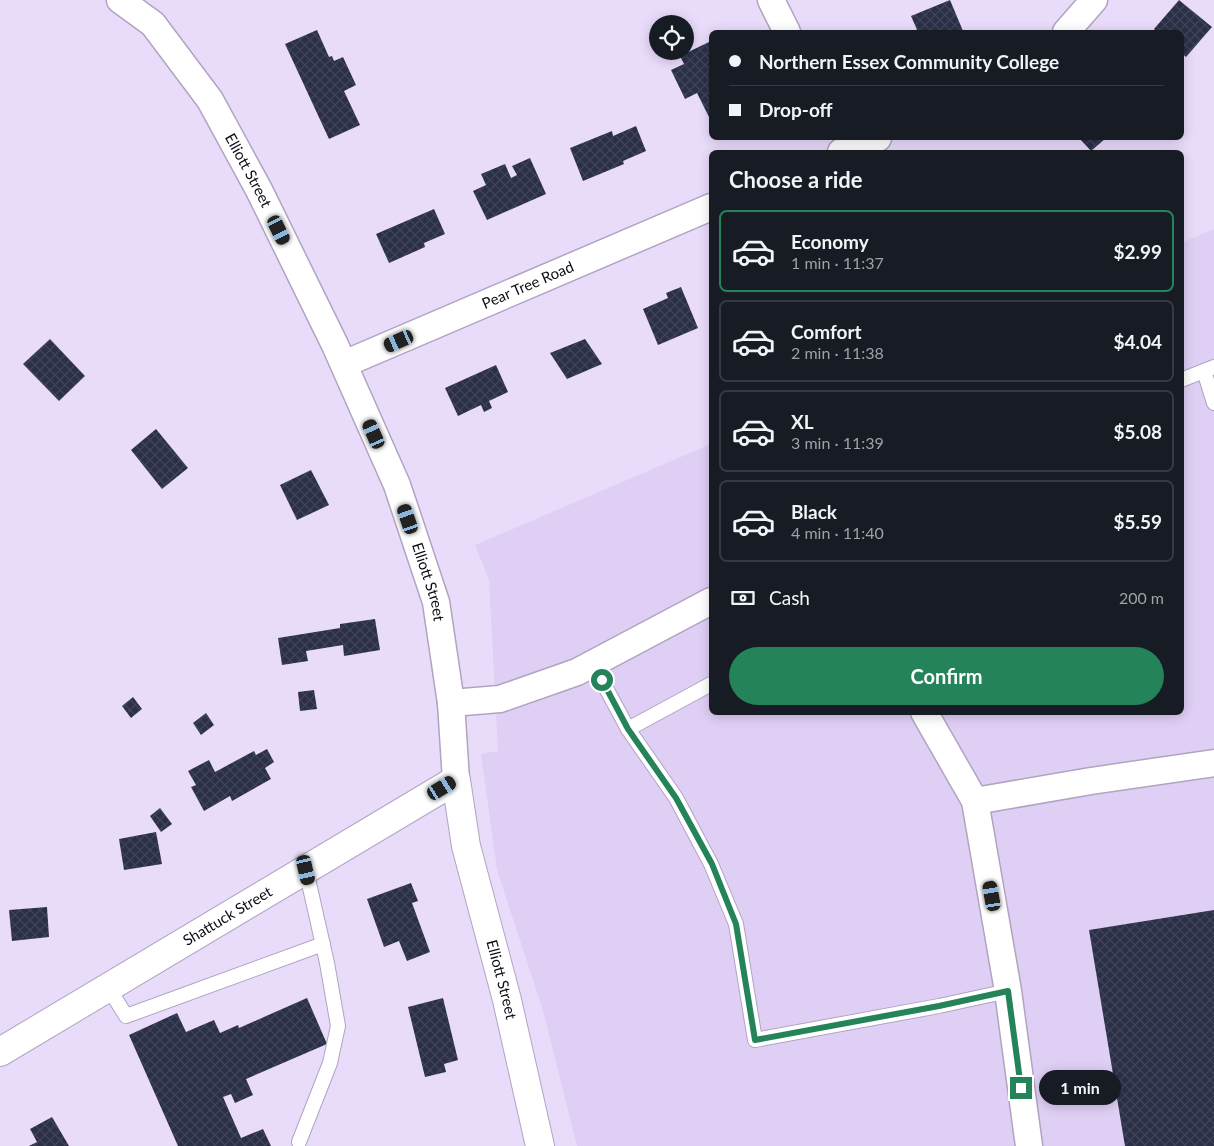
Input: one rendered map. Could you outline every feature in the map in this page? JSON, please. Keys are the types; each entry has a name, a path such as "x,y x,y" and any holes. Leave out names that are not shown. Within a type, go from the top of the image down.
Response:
{"street":[{"name":"Elliott Street","path":"120,0 149,12 210,100 259,190 344,364 397,485 436,602 451,703 456,780 466,846 507,1000 540,1146"},
{"path":"771,0 786,30"},
{"path":"1068,30 1094,0"},
{"path":"841,147 870,140"},
{"name":"Pear Tree Road","path":"344,364 709,207"},
{"path":"451,703 500,698 577,672 709,602"},
{"path":"926,715 975,801 1008,991 1029,1146"},
{"path":"975,801 1091,781 1214,763"},
{"name":"Shattuck Street","path":"0,1052 456,780"}],"lane":[{"path":"1184,379 1209,369 1214,403"},
{"path":"593,664 628,729 676,798 712,864 736,924 755,1040 939,1006 1008,991"},
{"path":"628,729 709,685"},
{"path":"299,1142 330,1063 338,1026 323,944 306,870"},
{"path":"108,987 126,1016 323,944"}],"shaded area":[{"path":"1214,229 1214,1146 577,1146 543,1011 497,870 481,754 498,751 489,580 475,545 709,445 709,715 1184,715 1184,242"}],"building":[{"path":"950,0 963,30 917,30 911,16"},
{"path":"1179,0 1212,27 1186,57 1184,55 1184,30 1154,29"},
{"path":"317,30 329,57 332,56 334,61 343,57 356,85 344,91 360,125 329,139 285,44"},
{"path":"709,42 709,117 697,93 685,99 671,70 684,64 682,60 694,60 694,49"},
{"path":"636,126 646,151 623,161 624,164 583,181 570,148 612,131 613,136"},
{"path":"1081,140 1104,140 1092,150"},
{"path":"530,158 546,194 487,220 473,191 486,185 481,174 505,164 511,178 517,175 512,166"},
{"path":"434,209 445,234 424,243 425,247 389,263 376,234"},
{"path":"681,287 698,328 658,345 643,309 668,298 666,293"},
{"path":"50,339 85,376 59,401 23,364"},
{"path":"585,339 602,364 567,379 550,353"},
{"path":"496,365 508,392 489,401 492,408 484,412 481,405 458,416 445,388"},
{"path":"156,429 188,468 162,489 131,450"},
{"path":"311,470 329,505 297,520 280,485"},
{"path":"375,619 380,650 344,656 343,645 306,651 308,661 282,665 278,638 340,628 340,624"},
{"path":"314,690 317,709 300,711 298,692"},
{"path":"133,697 142,709 131,718 122,706"},
{"path":"206,713 214,725 201,735 193,723"},
{"path":"267,749 274,762 265,768 271,779 232,801 230,796 204,811 191,787 196,785 188,771 209,760 215,772 254,751 256,755"},
{"path":"160,808 172,824 161,832 150,816"},
{"path":"156,832 162,864 124,870 119,839"},
{"path":"411,883 418,901 412,903 430,952 407,961 399,941 384,947 367,899"},
{"path":"47,907 49,937 12,941 9,910"},
{"path":"1214,910 1214,1146 1125,1146 1089,930"},
{"path":"307,998 327,1044 246,1079 253,1095 235,1103 231,1094 223,1097 241,1138 263,1129 271,1146 178,1146 129,1035 177,1013 186,1032 214,1020 220,1033 238,1025 239,1028"},
{"path":"443,998 458,1060 444,1064 446,1072 425,1077 408,1007"},
{"path":"52,1117 69,1146 29,1146 37,1142 30,1129"}],"route":[{"path":"602,680 628,729 676,798 712,864 736,924 755,1040 939,1006 1008,991 1021,1088"}]}
